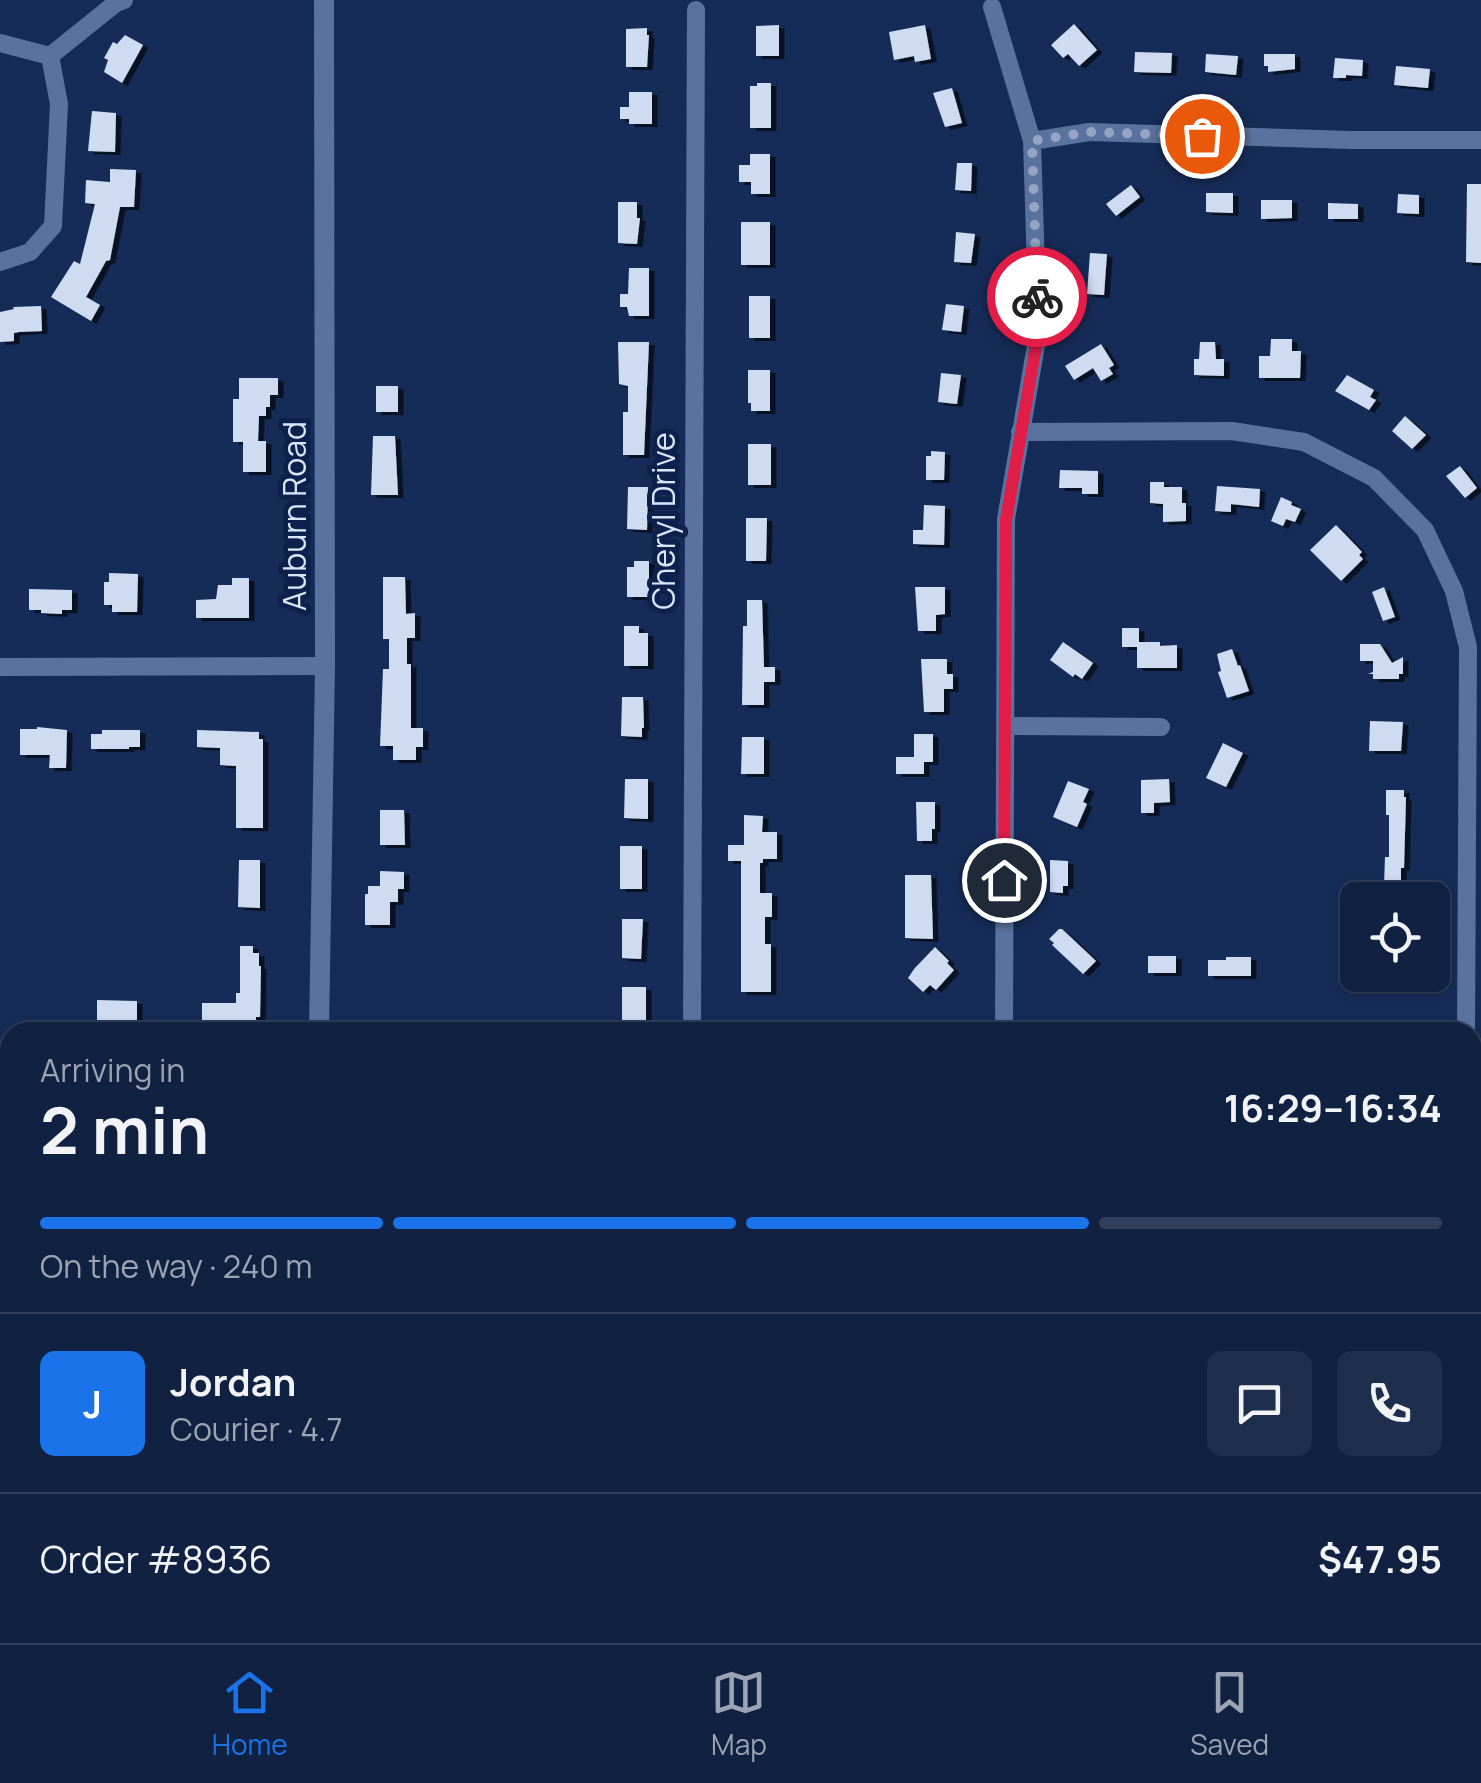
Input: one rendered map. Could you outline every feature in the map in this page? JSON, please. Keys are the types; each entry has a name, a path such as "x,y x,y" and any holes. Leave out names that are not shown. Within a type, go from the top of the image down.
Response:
{"street":[{"path":"50,56 116,2 124,0"},
{"name":"Auburn Road","path":"318,1022 326,666 324,0"},
{"path":"992,7 1032,141 1038,334 1006,520 1004,1022"},
{"name":"Cheryl Drive","path":"692,1022 696,10"},
{"path":"0,43 50,56"},
{"path":"0,262 30,252 53,226 59,104 50,56"},
{"path":"1032,141 1089,132 1481,140"},
{"path":"1020,432 1232,432 1304,442 1374,478 1425,530 1454,592 1468,647 1466,1022"},
{"path":"0,667 326,666"},
{"path":"1004,726 1160,727"}],"building":[{"path":"1074,24 1097,50 1079,66 1068,54 1063,58 1051,45"},
{"path":"779,25 779,56 756,56 756,26"},
{"path":"925,25 931,59 915,62 914,56 894,60 889,32"},
{"path":"647,28 647,67 626,67 626,29"},
{"path":"125,35 143,45 122,83 104,72 108,60 104,58 113,42 117,44"},
{"path":"1135,52 1172,53 1171,73 1134,72"},
{"path":"1206,54 1238,56 1236,75 1205,72"},
{"path":"1264,54 1295,54 1295,69 1268,72"},
{"path":"1335,58 1363,60 1362,76 1333,78"},
{"path":"1396,66 1430,69 1428,88 1394,85"},
{"path":"771,83 771,128 750,128 750,86"},
{"path":"952,88 962,123 945,127 933,93"},
{"path":"629,92 652,92 652,124 629,124 629,119 620,119 620,107 629,107"},
{"path":"92,111 116,113 115,152 88,151"},
{"path":"750,154 770,154 770,194 751,194 751,182 739,182 739,165 750,165"},
{"path":"957,163 972,163 971,191 955,190"},
{"path":"110,169 136,170 134,207 120,207 110,260 86,297 100,305 91,321 51,297 74,261 80,264 95,204 85,203 86,180 110,182"},
{"path":"1467,184 1481,184 1481,263 1466,262"},
{"path":"1131,185 1140,197 1116,216 1106,204"},
{"path":"1206,193 1233,193 1233,213 1206,212"},
{"path":"1398,194 1419,195 1419,214 1397,213"},
{"path":"1261,200 1292,200 1292,218 1261,219"},
{"path":"618,202 637,202 637,244 618,243"},
{"path":"1328,203 1358,204 1358,219 1328,219"},
{"path":"741,222 770,222 770,265 741,265"},
{"path":"956,232 975,234 971,263 954,262"},
{"path":"1090,253 1107,254 1104,295 1087,294"},
{"path":"629,268 649,268 649,316 629,316 627,307 620,307 620,294 628,294"},
{"path":"749,296 770,296 770,338 749,338"},
{"path":"946,304 964,306 961,332 942,330"},
{"path":"41,306 42,331 14,333 14,341 0,342 0,312 13,307"},
{"path":"1271,339 1292,339 1292,351 1301,351 1300,378 1259,378 1259,356 1270,356"},
{"path":"618,342 649,342 644,455 623,455 623,412 628,412 628,386 619,384"},
{"path":"1200,342 1215,342 1216,359 1224,359 1224,376 1194,375"},
{"path":"1101,344 1114,365 1109,368 1113,374 1101,381 1093,368 1074,380 1065,366"},
{"path":"748,370 770,370 770,411 751,411"},
{"path":"941,373 961,375 957,404 938,402"},
{"path":"1347,375 1374,390 1370,397 1376,400 1369,410 1335,391"},
{"path":"239,378 278,378 278,395 270,395 266,416 259,416 258,441 266,441 266,472 243,472 243,442 233,442 233,399 239,399"},
{"path":"376,386 398,386 398,412 376,412"},
{"path":"1405,416 1426,435 1412,449 1392,431"},
{"path":"373,436 395,436 398,495 371,495"},
{"path":"748,444 771,444 771,485 748,485"},
{"path":"931,451 945,452 944,480 926,480 926,456 931,456"},
{"path":"1460,466 1477,488 1465,498 1446,476"},
{"path":"1060,470 1098,471 1098,494 1082,494 1082,488 1059,488"},
{"path":"1150,482 1182,487 1186,521 1163,522 1163,504 1150,503"},
{"path":"1217,486 1260,489 1259,507 1231,504 1231,512 1215,511"},
{"path":"628,487 648,487 647,530 627,529"},
{"path":"1281,497 1301,509 1295,522 1286,519 1283,526 1271,521"},
{"path":"924,505 945,506 944,545 913,544 913,530 923,530"},
{"path":"746,518 767,518 766,561 746,561"},
{"path":"1336,525 1362,552 1359,555 1363,559 1341,581 1310,550"},
{"path":"634,561 649,561 649,597 627,597 627,567 634,567"},
{"path":"109,573 138,574 137,612 112,612 112,605 104,605 104,582 109,582"},
{"path":"383,577 405,577 406,614 415,613 415,638 407,638 407,664 411,664 411,728 423,728 423,747 416,747 416,760 393,760 393,746 380,746 383,669 389,669 389,639 383,639"},
{"path":"232,578 249,578 249,618 196,618 196,600 216,599 218,585 232,585"},
{"path":"915,587 945,587 945,614 936,615 936,631 918,631"},
{"path":"1384,587 1395,617 1383,621 1372,592"},
{"path":"29,589 72,590 72,610 62,610 62,614 29,610"},
{"path":"747,600 762,600 764,667 775,667 775,682 764,682 764,705 742,705"},
{"path":"624,626 639,626 639,633 648,633 648,666 624,666"},
{"path":"1122,628 1139,628 1139,642 1177,645 1177,668 1137,668 1137,647 1122,647"},
{"path":"1063,642 1093,663 1082,679 1050,660"},
{"path":"1360,644 1380,644 1392,663 1403,657 1403,674 1399,674 1399,679 1373,679 1373,674 1368,674 1373,672 1373,661 1360,661"},
{"path":"1232,649 1249,691 1227,698 1218,672 1221,671 1217,654"},
{"path":"921,659 947,659 953,689 944,689 944,712 924,712"},
{"path":"622,697 643,697 642,737 621,736"},
{"path":"1370,721 1403,722 1401,751 1369,751"},
{"path":"20,729 67,730 66,768 49,768 50,755 20,755"},
{"path":"102,730 140,730 140,747 91,749 91,734 102,734"},
{"path":"197,730 259,732 259,739 263,739 263,828 236,828 236,766 220,765 220,748 197,747"},
{"path":"914,734 933,734 933,762 924,762 924,774 896,774 896,757 914,757"},
{"path":"742,737 764,737 764,774 741,774"},
{"path":"1223,743 1243,753 1226,787 1206,778"},
{"path":"625,779 648,779 648,819 624,818"},
{"path":"1169,779 1170,802 1154,803 1154,813 1141,813 1141,780"},
{"path":"1068,781 1089,789 1077,827 1053,817"},
{"path":"1386,790 1404,790 1401,882 1384,882 1385,857 1389,857"},
{"path":"916,802 935,802 932,841 917,841"},
{"path":"380,810 404,810 405,845 380,845"},
{"path":"744,815 763,816 762,832 777,832 777,859 763,859 760,863 760,893 772,893 772,917 765,917 765,944 771,944 771,992 741,992 741,861 728,861 728,845 744,845"},
{"path":"620,846 642,846 642,889 620,889"},
{"path":"239,860 260,860 260,908 238,907"},
{"path":"1050,860 1068,861 1068,886 1063,886 1063,893 1050,892"},
{"path":"380,871 404,872 404,889 398,889 398,902 390,902 390,925 365,925 365,894 368,886 380,886"},
{"path":"905,875 931,875 933,939 905,938"},
{"path":"622,919 643,919 641,959 622,958"},
{"path":"1059,929 1096,961 1083,974 1052,945 1049,939"},
{"path":"240,946 253,946 261,966 260,1017 256,1017 256,1022 202,1022 202,1003 236,1003 236,993 240,993"},
{"path":"935,947 954,970 936,990 930,985 923,992 908,978"},
{"path":"1148,956 1176,956 1176,973 1148,973"},
{"path":"1251,957 1251,976 1208,976 1208,960"},
{"path":"622,987 646,987 646,1022 622,1022"},
{"path":"97,1000 137,1001 137,1021 97,1020"}],"way so far":[{"path":"1037,297 1032,141 1089,132 1202,136"}],"route":[{"path":"1004,880 1006,520 1038,334 1037,297"}]}
